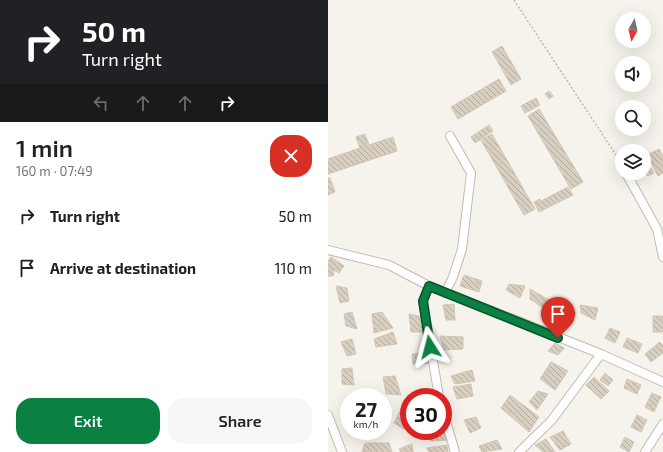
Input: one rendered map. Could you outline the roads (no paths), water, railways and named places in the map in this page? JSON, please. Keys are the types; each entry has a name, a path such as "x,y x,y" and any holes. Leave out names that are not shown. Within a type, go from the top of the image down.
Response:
{"street":[{"path":"445,293 453,277 462,249 471,173 450,136"},
{"path":"630,180 657,229 663,257"},
{"path":"328,250 389,265 445,293 601,354 663,382"},
{"path":"429,286 423,301 438,388"},
{"path":"519,452 551,421 601,354"},
{"path":"328,416 342,452"},
{"path":"645,452 663,424"},
{"path":"451,440 455,452"}]}
